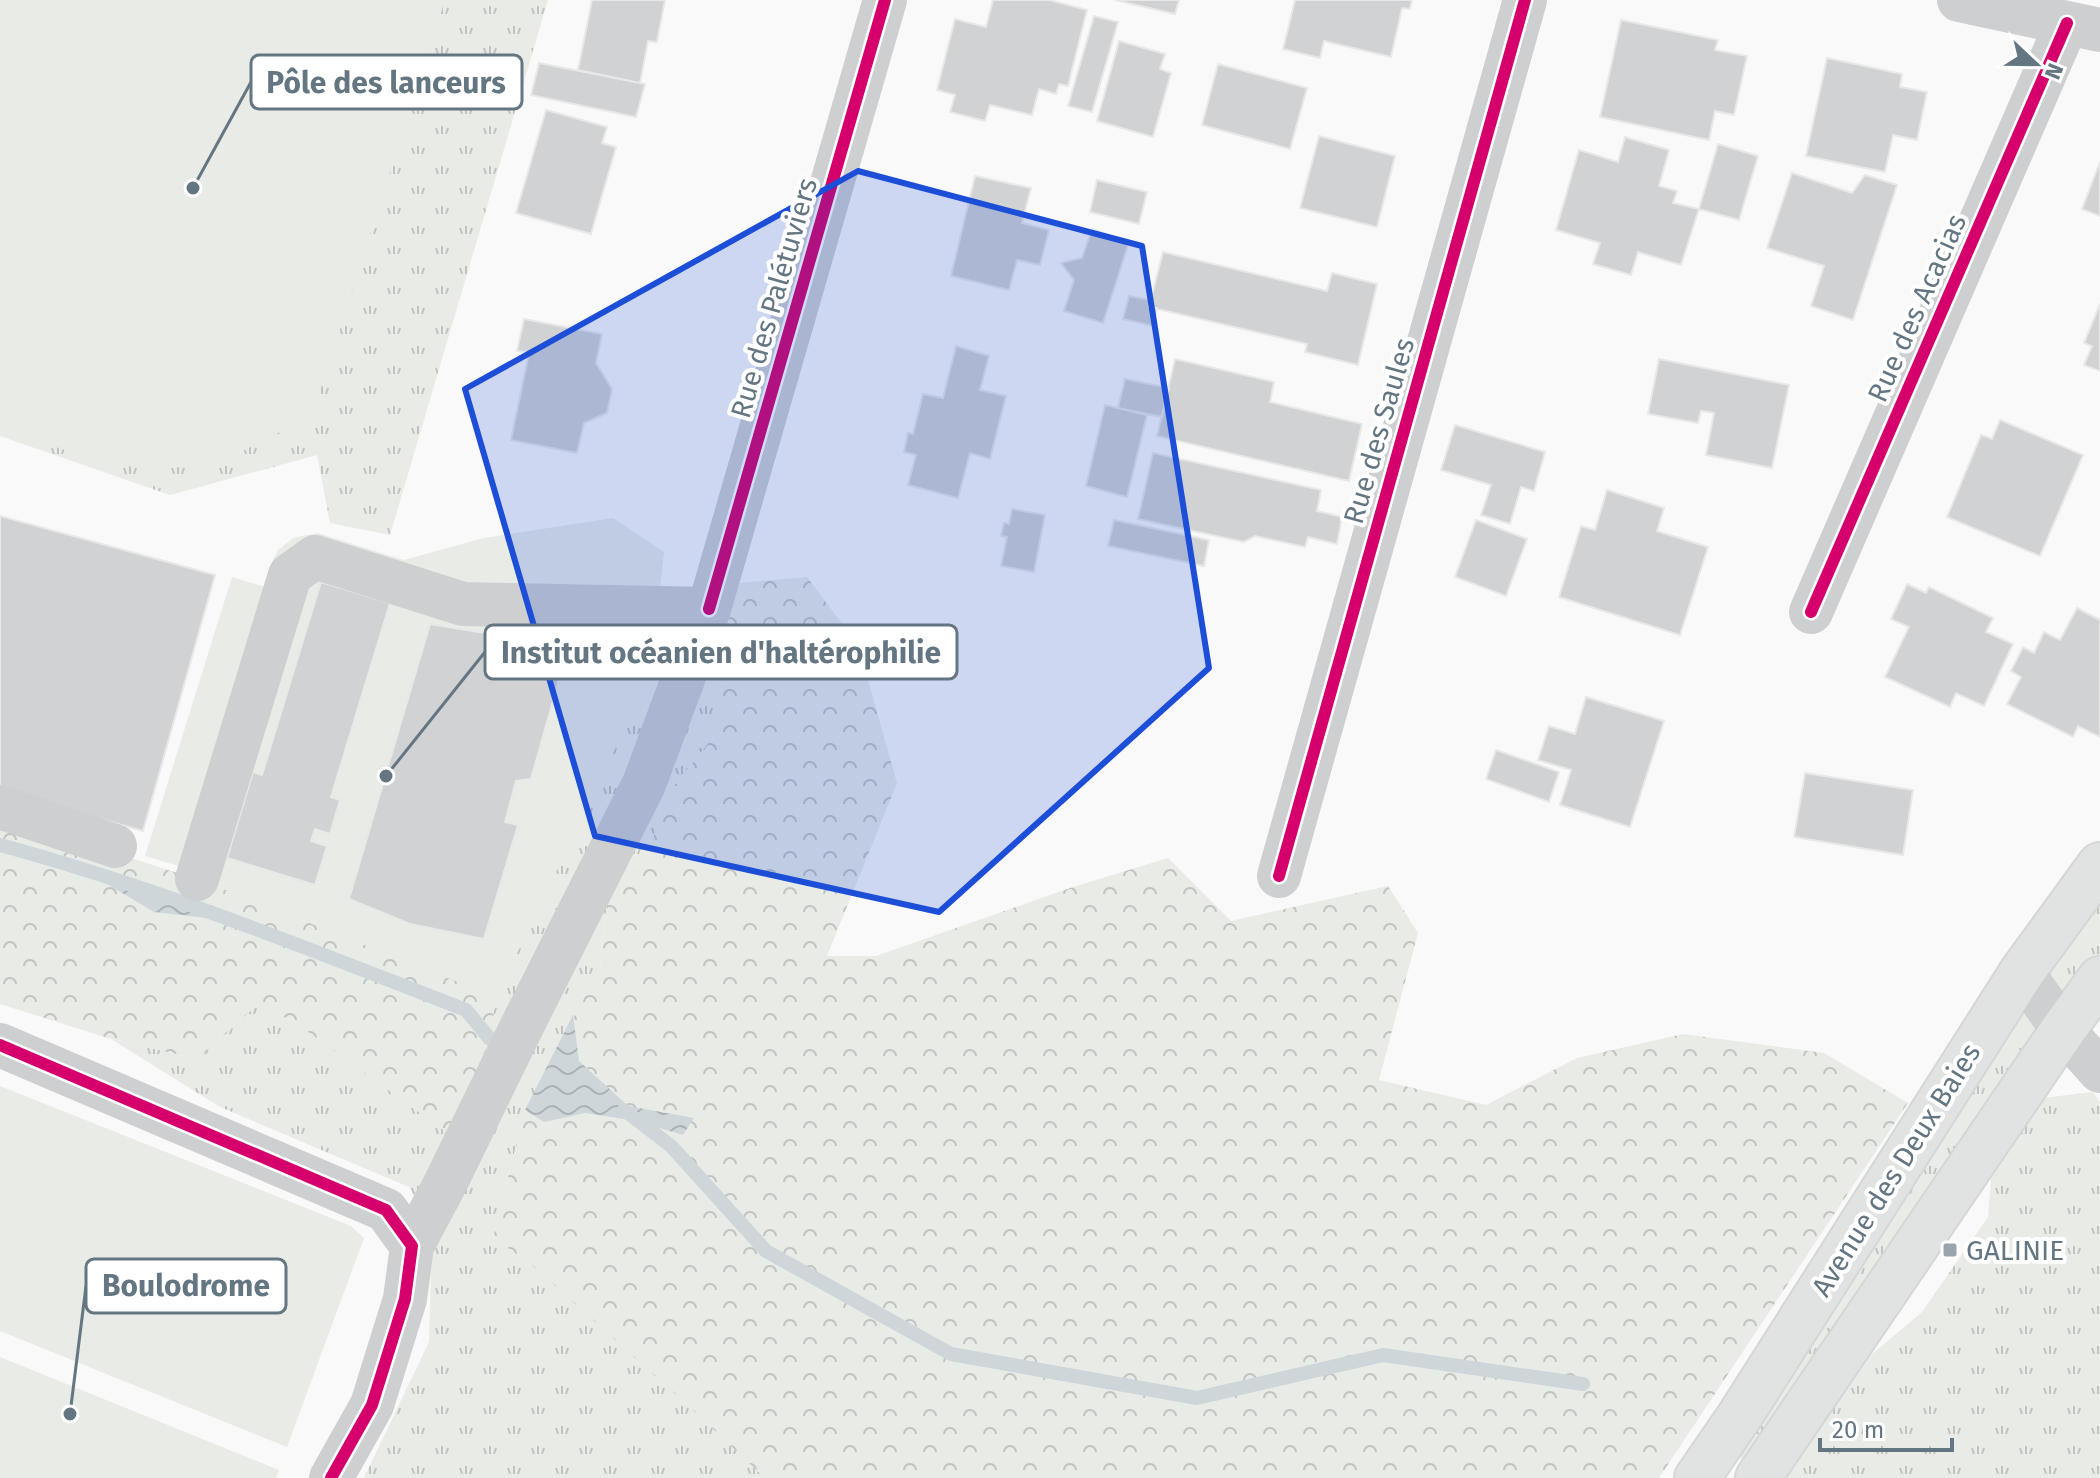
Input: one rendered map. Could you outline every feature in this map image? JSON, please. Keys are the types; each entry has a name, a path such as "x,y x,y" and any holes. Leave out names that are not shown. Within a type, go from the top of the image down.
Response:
{"main road":[{"name":"Avenue des Deux Baies","path":"1697,1478 2022,972 2100,865"},
{"name":"Avenue des Deux Baies","path":"1758,1478 2100,979"}],"street":[{"name":"Rue des Palétuviers","path":"412,1246 644,784 709,609 885,0"},
{"name":"Rue des Saules","path":"1279,876 1525,0"},
{"path":"1959,0 2084,26"},
{"name":"Rue des Acacias","path":"1811,612 2084,26"},
{"path":"197,879 290,575 315,557 463,604 709,609"},
{"path":"0,807 115,846"},
{"path":"2022,972 2063,1030 2100,1071"},
{"path":"0,1045 386,1210 412,1246 405,1299 372,1405 331,1478"}],"highlighted area":[{"path":"858,171 1142,246 1209,668 939,912 595,836 465,389"}],"green space":[{"path":"0,0 548,0 390,535 330,523 317,455 170,495 0,436"},
{"path":"0,0 445,0 317,401 304,416 284,430 223,461 151,471 87,457 0,425"},
{"path":"613,518 664,552 652,660 641,695 496,997 214,885 182,867 145,856 232,577 268,588 271,565 278,550 293,538 318,533 404,560 484,538"},
{"path":"807,577 858,645 897,783 827,956 876,956 1070,888 1168,858 1231,921 1388,886 1418,933 1379,1080 1486,1105 1577,1058 1683,1034 1824,1053 1908,1103 1659,1478 765,1478 534,1267 493,1237 525,1110 600,967 610,875 648,861 662,801 727,720 711,632 740,583"},
{"path":"508,627 711,632 727,720 662,801 648,861 610,875 600,967 525,1110 493,1237 534,1267 765,1478 364,1478 429,1342 431,1270 436,1236 409,1187 220,1107 111,1039 198,1059 258,1004 296,1023 306,923"},
{"path":"0,828 134,859 214,885 496,997 490,1039 450,1135 296,1023 258,1004 198,1059 111,1039 0,1004"},
{"path":"2100,865 2100,979 1784,1438 1738,1460 1741,1414"},
{"path":"0,1086 351,1226 364,1238 287,1447 0,1331"},
{"path":"2093,1092 2100,1102 2100,1478 1779,1478 1865,1360 1922,1312 1988,1217 1992,1168 2042,1098"},
{"path":"0,1357 279,1470 276,1478 0,1478"}],"water":[{"path":"79,867 234,921 154,912"},
{"path":"573,1015 579,1061 628,1106 694,1118 683,1135 637,1121 585,1113 544,1122 525,1110"}],"building":[{"path":"592,0 665,0 657,42 648,41 640,83 578,70"},
{"path":"993,0 1049,0 1087,10 1068,86 1059,84 1056,94 1039,89 1032,115 990,105 985,121 950,112 955,95 937,90 955,19 986,27"},
{"path":"1115,0 1179,0 1175,14"},
{"path":"1295,0 1412,0 1410,9 1402,8 1391,57 1324,41 1320,58 1283,49"},
{"path":"1094,16 1118,22 1092,112 1068,106"},
{"path":"1621,20 1718,40 1715,50 1747,56 1734,115 1715,111 1709,140 1600,117"},
{"path":"1119,41 1165,54 1160,69 1171,73 1153,137 1097,121"},
{"path":"1827,58 1902,74 1900,87 1927,92 1917,140 1893,135 1885,172 1806,156"},
{"path":"539,63 645,84 636,117 531,95"},
{"path":"1218,64 1307,88 1290,149 1202,125"},
{"path":"546,110 607,127 602,143 616,147 591,234 516,213"},
{"path":"1319,136 1395,156 1377,227 1300,208"},
{"path":"1625,137 1669,150 1659,186 1677,191 1673,203 1699,209 1681,265 1638,252 1631,275 1593,264 1600,243 1556,230 1579,150 1618,162"},
{"path":"1718,144 1758,156 1739,220 1699,209"},
{"path":"2100,162 2100,216 2082,209"},
{"path":"1792,173 1852,193 1865,175 1897,185 1853,320 1811,306 1824,266 1767,248"},
{"path":"975,176 1031,188 1022,223 1049,230 1040,265 1017,260 1009,290 951,276"},
{"path":"1097,180 1147,192 1139,224 1090,212"},
{"path":"1092,229 1129,242 1103,323 1064,311 1074,280 1061,263 1082,258"},
{"path":"1163,252 1327,291 1332,273 1377,284 1358,365 1305,352 1307,344 1149,307"},
{"path":"1129,296 1151,300 1149,307 1157,308 1153,326 1123,319"},
{"path":"2100,304 2100,371 2084,365 2092,346 2084,343"},
{"path":"524,319 602,334 596,363 612,389 607,413 584,423 577,453 511,440 529,353 517,351"},
{"path":"956,346 989,356 980,390 1006,396 990,459 970,453 958,498 908,485 916,455 904,452 908,433 913,434 923,394 943,398"},
{"path":"1175,359 1274,382 1270,402 1362,424 1349,481 1157,436"},
{"path":"1659,359 1789,385 1772,468 1706,455 1714,413 1701,411 1698,423 1648,414"},
{"path":"1125,379 1169,388 1162,417 1118,408"},
{"path":"1105,405 1147,415 1127,497 1086,486"},
{"path":"2000,420 2083,455 2040,556 1947,517 1981,435 1992,439"},
{"path":"1455,425 1545,452 1534,491 1521,487 1510,524 1481,515 1491,485 1441,470"},
{"path":"1153,453 1321,490 1317,511 1342,517 1337,544 1308,537 1305,547 1255,536 1244,542 1138,519"},
{"path":"1607,490 1664,508 1657,531 1708,547 1680,635 1559,597 1581,526 1595,530"},
{"path":"1012,509 1045,515 1034,572 1001,566 1007,537 1001,536 1004,523 1009,524"},
{"path":"0,516 215,575 143,831 0,791"},
{"path":"1114,520 1209,540 1204,566 1108,546"},
{"path":"1476,520 1527,539 1506,596 1455,577"},
{"path":"321,582 390,603 331,797 340,800 330,834 315,829 311,841 327,846 315,885 227,858 253,772 262,775"},
{"path":"1907,584 1926,593 1929,587 1993,618 1986,632 2013,644 1984,706 1956,693 1950,707 1885,677 1909,627 1891,619"},
{"path":"2077,608 2100,620 2100,737 2078,726 2073,737 2007,704 2021,677 2011,671 2023,647 2034,653 2044,632 2060,640"},
{"path":"430,624 497,635 564,662 531,779 516,781 505,822 518,825 484,939 410,924 349,899"},
{"path":"1586,697 1664,721 1630,827 1560,805 1571,770 1538,760 1549,726 1575,734"},
{"path":"1496,750 1559,772 1549,802 1486,779"},
{"path":"1805,773 1913,790 1903,855 1794,837"}],"waterway":[{"path":"0,845 177,901 466,1010 490,1039"},
{"path":"624,1110 671,1146 766,1251 951,1354 1197,1398 1383,1355 1583,1384"}],"cycle path":[{"path":"709,609 885,0"},
{"path":"1279,876 1525,0"},
{"path":"1811,612 2067,23"},
{"path":"0,1045 386,1210 412,1246 405,1299 372,1405 331,1478"}],"place":[{"name":"Pôle des lanceurs","path":"193,188"},
{"name":"Institut océanien d'haltérophilie","path":"386,776"},
{"name":"GALINIE","path":"1950,1250"},
{"name":"Boulodrome","path":"70,1414"}]}
